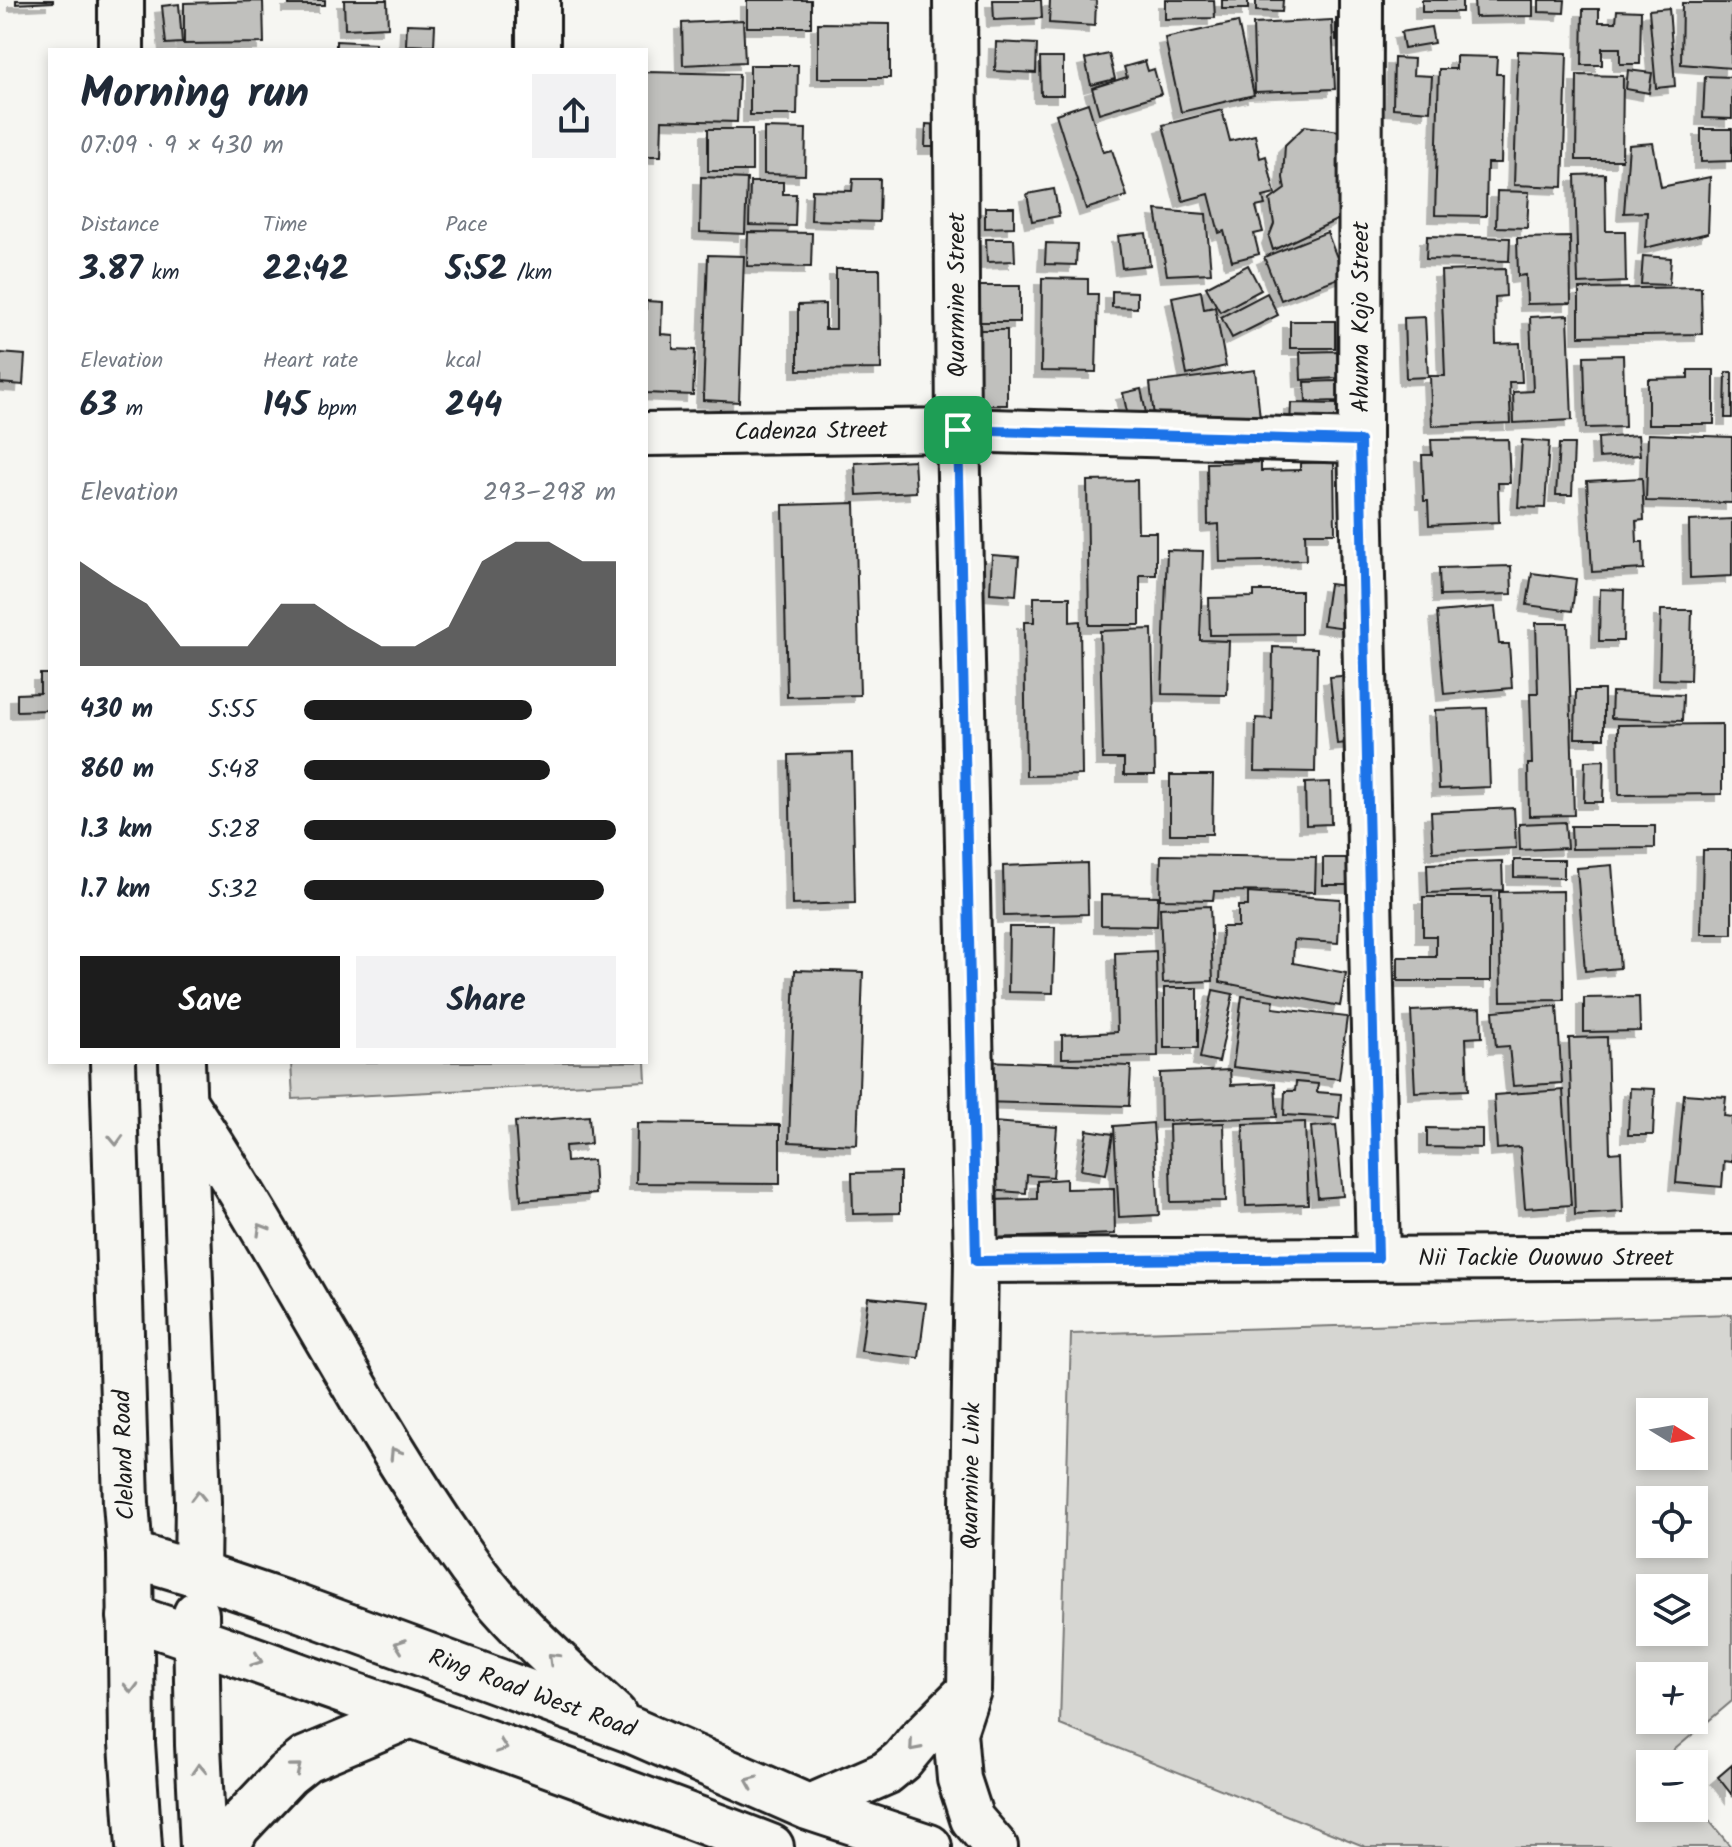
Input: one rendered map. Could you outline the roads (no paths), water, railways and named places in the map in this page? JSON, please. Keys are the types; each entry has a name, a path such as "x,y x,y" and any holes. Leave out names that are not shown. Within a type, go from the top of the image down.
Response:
{"main road":[{"path":"121,0 121,48"},
{"name":"Cleland Road","path":"113,1064 130,1554 132,1743 139,1847"},
{"path":"183,1083 198,1502 196,1639 203,1847"},
{"path":"183,1083 219,1156 395,1452 472,1569 551,1658 631,1730"},
{"name":"Ring Road West Road","path":"130,1554 295,1607 631,1730 808,1807 929,1847"},
{"path":"130,1617 632,1794 771,1847"},
{"path":"227,1847 237,1827 287,1774 306,1759 411,1715"}],"street":[{"path":"538,0 538,48"},
{"name":"Quarmine Street","path":"955,0 958,430 976,1261"},
{"name":"Ahuma Kojo Street","path":"1361,0 1360,441 1378,1258"},
{"name":"Cadenza Street","path":"648,434 958,430 1360,441"},
{"name":"Nii Tackie Ouowuo Street","path":"976,1261 1732,1257"},
{"name":"Quarmine Link","path":"976,1261 969,1690 955,1732 959,1779 972,1819 996,1847"},
{"path":"808,1807 886,1773 969,1690"}]}
